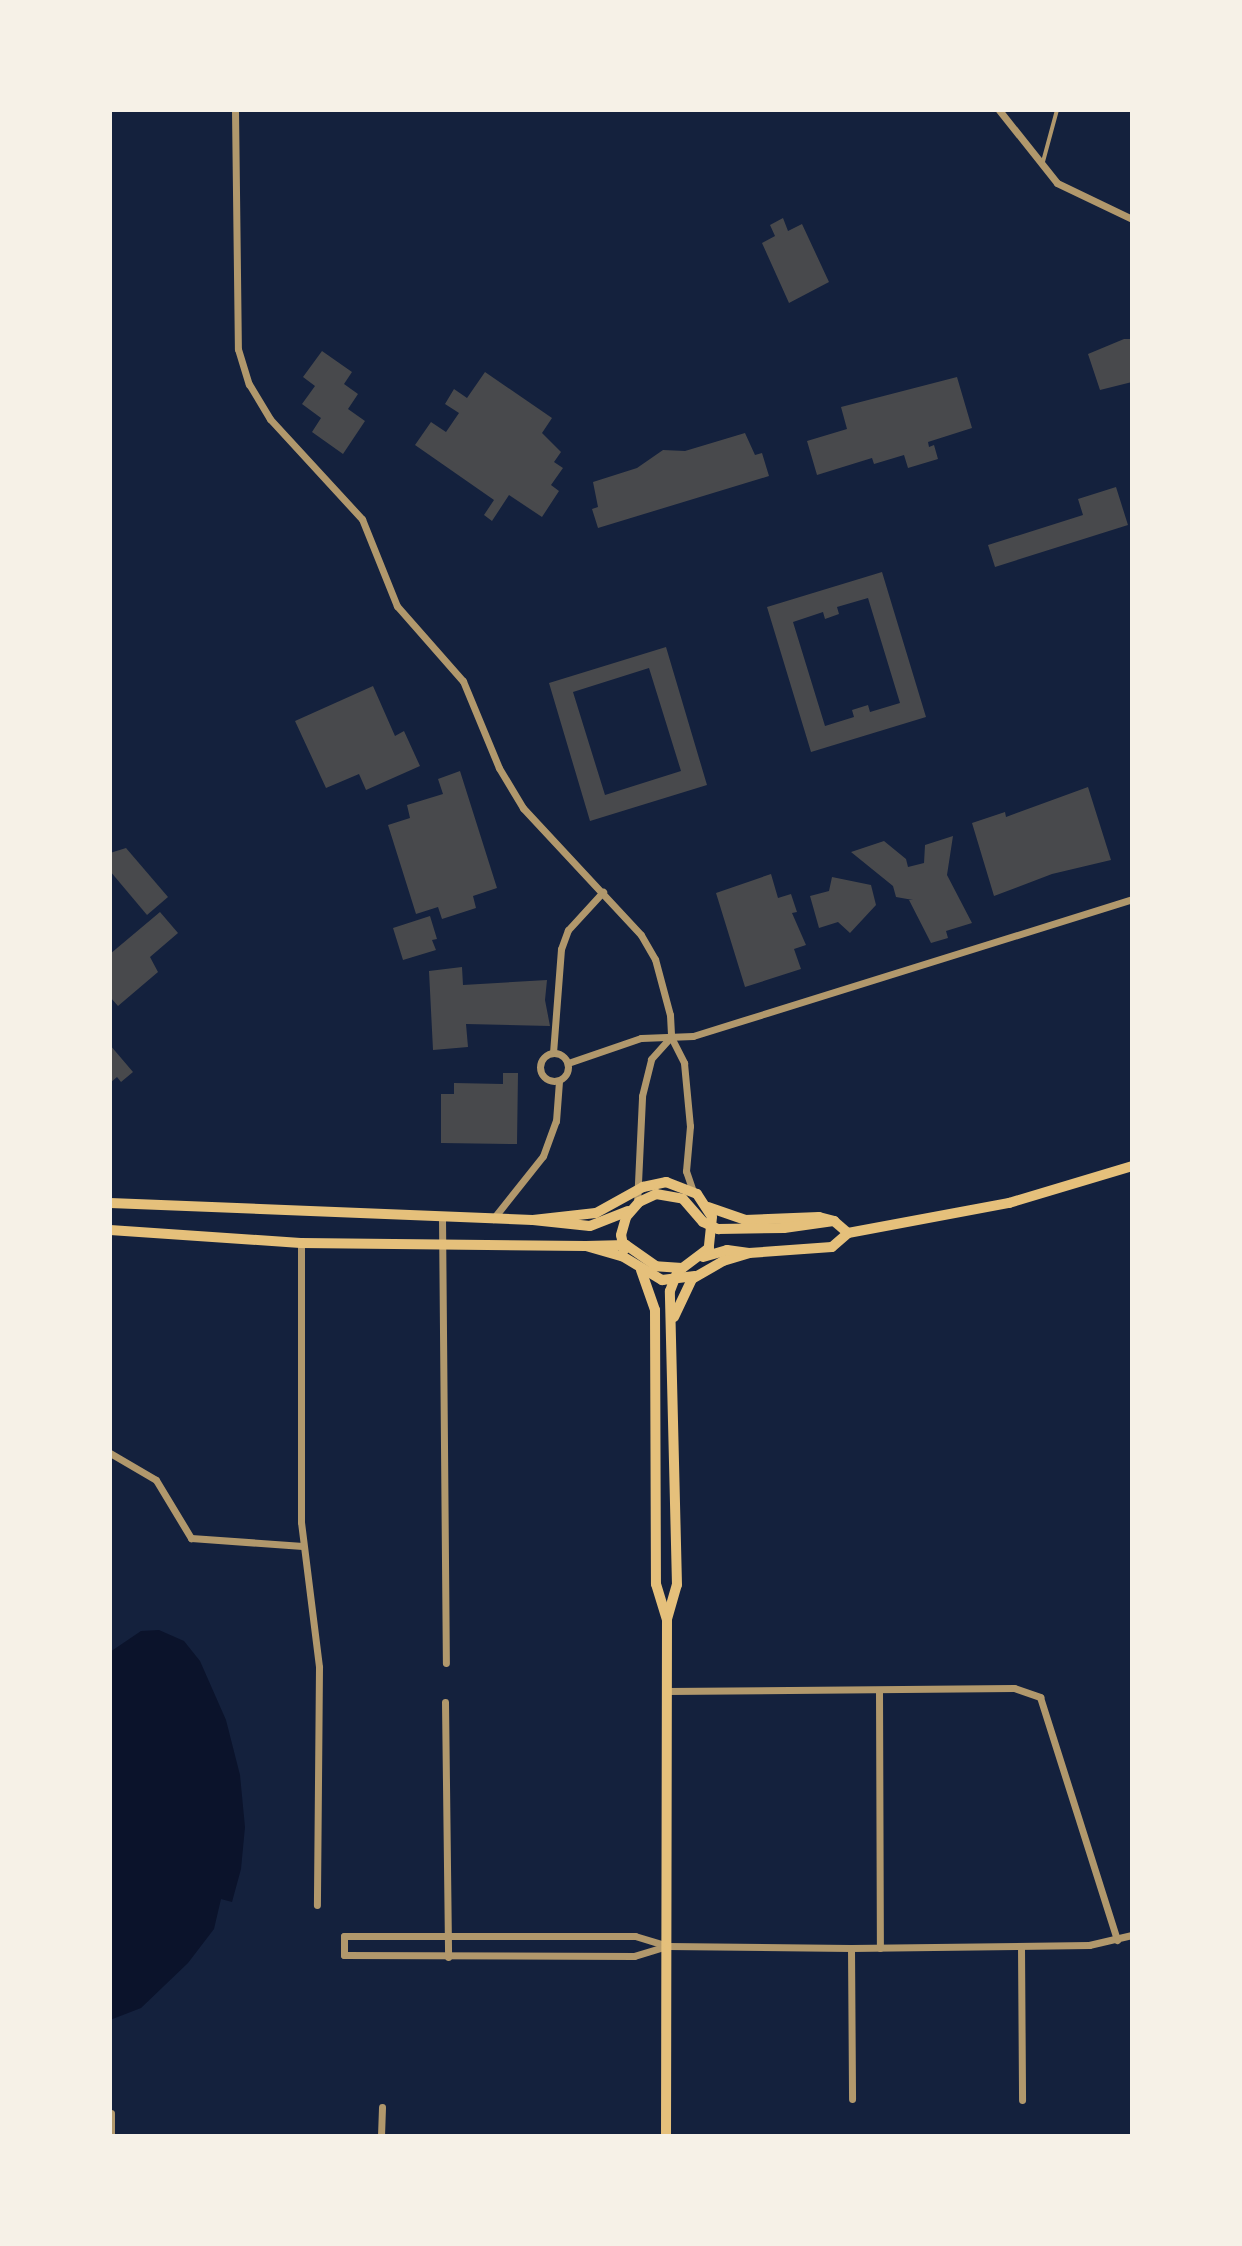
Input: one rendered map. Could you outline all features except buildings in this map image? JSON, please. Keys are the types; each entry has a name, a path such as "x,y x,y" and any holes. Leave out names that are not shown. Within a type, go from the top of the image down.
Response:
{"main road":[{"path":"666,2136 667,1619 677,1586 672,1281 682,1268 701,1258 727,1250 749,1253 832,1247 848,1233 1009,1203 1132,1166"},
{"path":"110,1203 533,1220 597,1213 640,1189 671,1182 693,1191 708,1207 740,1219 834,1221 848,1233"},
{"path":"533,1220 546,1225 590,1226 656,1195 674,1195 713,1228 784,1228 834,1221"},
{"path":"634,1206 622,1226 623,1244 631,1261 641,1270 672,1281 695,1276 749,1253"},
{"path":"701,1258 710,1244 713,1228 708,1207"},
{"path":"110,1230 301,1242 442,1246 623,1244 656,1266 682,1268"},
{"path":"586,1246 631,1261"},
{"path":"641,1270 653,1296 656,1317 656,1584 667,1619"},
{"path":"674,1317 695,1276"}],"street":[{"path":"235,110 238,349 249,384 270,419 362,519 397,606 463,681 517,799 641,934 655,959 671,1037 684,1063 690,1126 686,1171 693,1191"},
{"path":"999,110 1057,183 1132,219"},
{"path":"554,1053 561,949 568,930 603,892"},
{"path":"568,1063 641,1038 693,1037 1132,899"},
{"path":"634,1206 640,1189 642,1097 651,1059 671,1037"},
{"path":"554,1053 568,1063"},
{"path":"554,1053 542,1059 540,1073 551,1082 566,1076 568,1063"},
{"path":"493,1219 543,1156 556,1121 559,1081"},
{"path":"442,1217 446,1663"},
{"path":"301,1242 303,1546 319,1667 317,1905"},
{"path":"110,1453 156,1480 191,1538 303,1546"},
{"path":"667,1691 1013,1688 1040,1697 1117,1940"},
{"path":"878,1690 880,1948"},
{"path":"445,1702 448,1956"},
{"path":"667,1946 634,1956 344,1955 344,1936 635,1936 667,1946 880,1948 1021,1947 1117,1940 1132,1935"},
{"path":"1021,1947 1022,2100"},
{"path":"851,1948 852,2099"},
{"path":"381,2136 382,2107"},
{"path":"111,2113 111,2136"}],"lane":[{"path":"1042,167 1057,110"}],"water":[{"path":"159,1630 184,1641 200,1661 226,1720 240,1775 245,1827 241,1869 232,1902 221,1899 214,1929 188,1963 141,2008 110,2020 110,1652 141,1631"}]}
